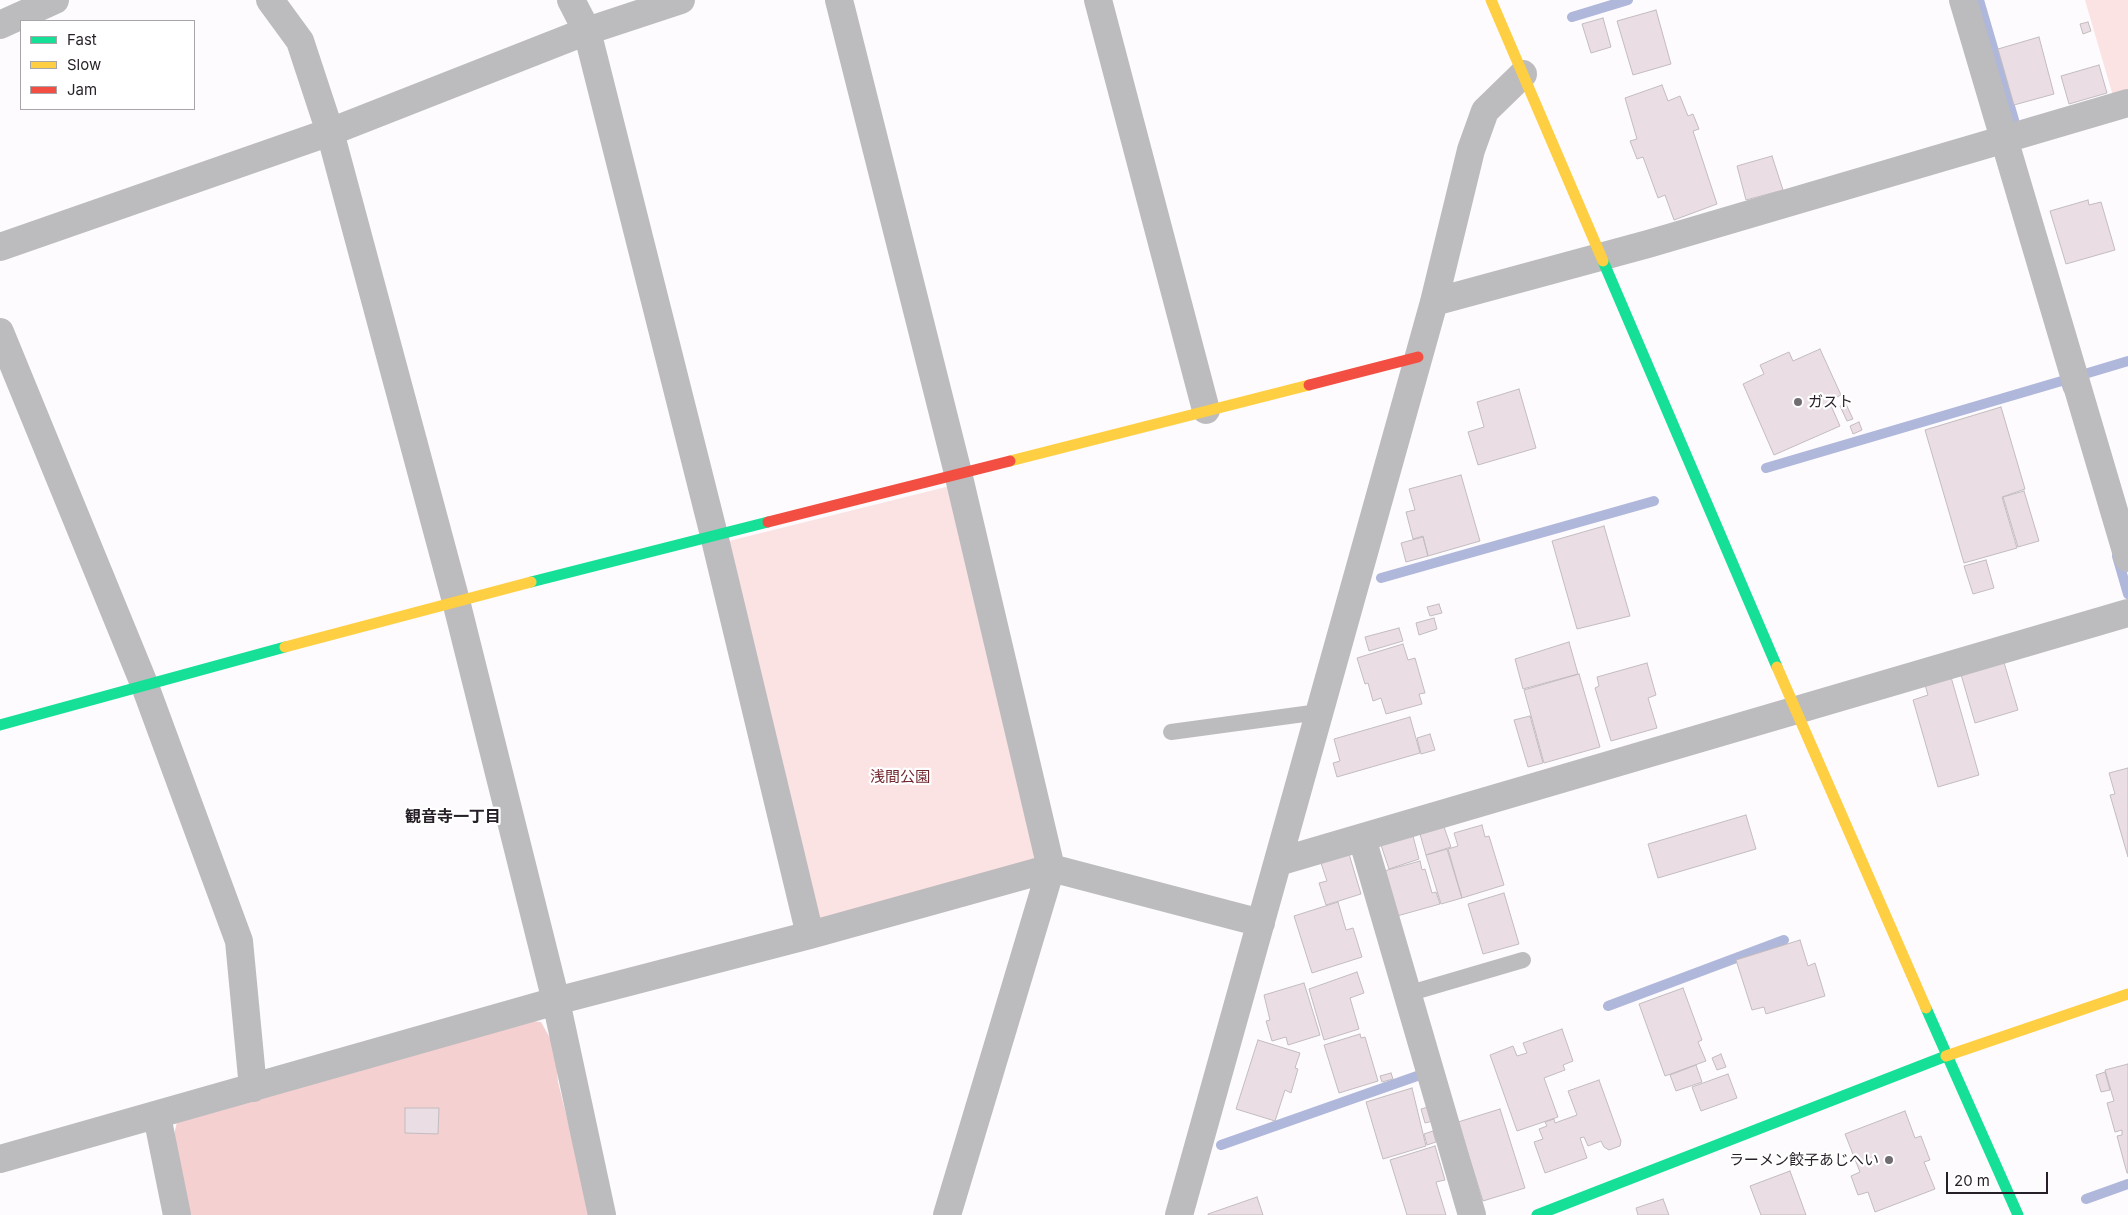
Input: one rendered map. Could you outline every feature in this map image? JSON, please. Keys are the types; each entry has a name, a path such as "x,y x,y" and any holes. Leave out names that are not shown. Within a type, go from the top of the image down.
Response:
{"street":[{"path":"0,25 55,0"},
{"path":"270,0 300,41 330,132 456,601 556,1001 602,1215"},
{"path":"571,0 587,31 714,535 810,935"},
{"path":"0,247 330,132 587,31 681,0"},
{"path":"839,0 958,473 1051,868 947,1215"},
{"path":"1098,0 1206,410"},
{"path":"1491,0 1603,257 1795,710 2018,1215"},
{"path":"1963,0 2128,558"},
{"path":"1179,1215 1434,302 1471,150 1485,111 1523,74"},
{"path":"1434,302 1603,257 2128,103"},
{"path":"0,332 145,686 239,941 253,1088"},
{"path":"0,725 456,601 1418,356"},
{"path":"1278,862 2128,613"},
{"path":"1362,838 1472,1215"},
{"path":"0,1159 157,1116 556,1001 810,935 1051,868 1260,923"},
{"path":"1537,1215 1947,1056 2128,994"},
{"path":"157,1116 177,1215"}],"lane":[{"path":"1171,732 1319,712"},
{"path":"1407,994 1523,960"}],"green space":[{"path":"2085,0 2128,0 2128,92 2113,96"},
{"name":"浅間公園","path":"950,486 1040,863 815,924 725,542"}],"shaded area":[{"path":"520,1020 541,1022 555,1047 558,1082 591,1215 187,1215 171,1147 177,1122 307,1081 357,1072 392,1057"}],"building":[{"path":"1656,10 1671,64 1633,75 1617,21"},
{"path":"1603,18 1611,47 1591,53 1582,24"},
{"path":"2088,22 2091,31 2083,34 2080,24"},
{"path":"2039,37 2054,94 2014,105 1998,49"},
{"path":"2099,65 2107,93 2069,104 2061,76"},
{"path":"1662,85 1668,101 1680,96 1688,116 1693,114 1699,129 1693,131 1717,204 1674,220 1665,195 1658,198 1643,157 1637,159 1630,141 1637,139 1625,98"},
{"path":"1772,156 1783,190 1746,200 1737,166"},
{"path":"2088,200 2089,205 2101,202 2115,250 2066,264 2050,211"},
{"path":"1820,349 1841,395 1829,401 1840,426 1774,455 1743,384 1764,374 1760,365 1789,352 1793,361"},
{"path":"1519,389 1536,448 1478,465 1468,432 1484,427 1477,402"},
{"path":"1846,404 1853,419 1847,421 1840,406"},
{"path":"2001,407 2025,489 2002,497 2017,548 1964,563 1925,430"},
{"path":"1859,422 1862,430 1853,434 1850,426"},
{"path":"1461,475 1480,541 1428,556 1423,536 1413,539 1406,512 1415,510 1409,489"},
{"path":"2024,491 2039,541 2018,547 2003,497"},
{"path":"1604,526 1630,616 1577,629 1552,541"},
{"path":"1423,537 1428,556 1406,562 1401,543"},
{"path":"1986,560 1994,588 1973,594 1964,566"},
{"path":"1439,604 1442,613 1430,616 1427,607"},
{"path":"1434,618 1437,629 1419,635 1416,623"},
{"path":"1399,628 1403,641 1369,651 1365,637"},
{"path":"1569,642 1578,674 1523,689 1515,659"},
{"path":"1403,644 1408,660 1415,658 1425,693 1419,694 1422,704 1386,714 1381,698 1373,701 1368,683 1365,684 1357,658"},
{"path":"2003,659 2018,710 1975,723 1960,671"},
{"path":"1647,663 1656,695 1648,698 1657,728 1611,741 1595,688 1599,686 1597,677"},
{"path":"1579,674 1600,747 1544,763 1524,690"},
{"path":"1951,677 1979,775 1938,787 1913,700 1928,695 1925,685"},
{"path":"1530,716 1543,763 1528,767 1514,720"},
{"path":"1410,717 1420,753 1337,777 1333,763 1340,761 1334,739"},
{"path":"1430,734 1435,750 1421,754 1417,738"},
{"path":"2128,768 2128,857 2110,795 2115,794 2109,773"},
{"path":"1746,815 1756,849 1658,878 1648,844"},
{"path":"1482,825 1485,837 1489,836 1504,885 1462,898 1448,849 1458,846 1454,833"},
{"path":"1444,827 1451,847 1426,855 1420,834"},
{"path":"1413,836 1419,859 1389,869 1381,845"},
{"path":"1447,849 1462,898 1441,904 1426,855"},
{"path":"1349,854 1361,894 1326,905 1319,883 1327,881 1321,863"},
{"path":"1420,861 1422,870 1425,869 1432,893 1436,892 1440,904 1397,916 1384,871"},
{"path":"1504,893 1519,944 1483,954 1468,904"},
{"path":"1338,902 1346,930 1353,928 1362,957 1312,973 1294,916"},
{"path":"1800,940 1808,966 1815,963 1825,996 1766,1014 1764,1007 1752,1010 1736,960"},
{"path":"1357,972 1364,993 1350,998 1359,1029 1324,1040 1309,989"},
{"path":"1304,983 1320,1035 1288,1045 1286,1037 1272,1041 1266,1021 1270,1020 1264,995"},
{"path":"1683,988 1702,1040 1698,1042 1706,1061 1665,1076 1639,1004"},
{"path":"1562,1029 1573,1061 1563,1065 1565,1070 1544,1078 1558,1117 1517,1131 1490,1055 1513,1046 1517,1056 1527,1053 1523,1043"},
{"path":"1360,1034 1361,1038 1365,1037 1378,1081 1339,1093 1324,1045"},
{"path":"1258,1040 1300,1053 1295,1068 1298,1069 1291,1093 1285,1090 1275,1121 1236,1109"},
{"path":"1721,1054 1726,1067 1717,1070 1712,1058"},
{"path":"2128,1064 2127,1173 2117,1136 2122,1135 2122,1130 2115,1132 2107,1103 2114,1101 2105,1070"},
{"path":"1696,1065 1702,1082 1676,1091 1670,1075"},
{"path":"2105,1072 2110,1090 2101,1092 2096,1075"},
{"path":"1391,1073 1393,1079 1382,1082 1380,1076"},
{"path":"1728,1074 1737,1098 1701,1111 1692,1087"},
{"path":"1599,1080 1621,1141 1620,1146 1609,1150 1604,1147 1601,1141 1588,1146 1584,1137 1580,1138 1587,1158 1545,1173 1534,1142 1543,1139 1539,1129 1547,1126 1545,1122 1554,1119 1555,1123 1577,1115 1568,1091"},
{"path":"1412,1088 1426,1146 1383,1159 1366,1102"},
{"path":"1428,1107 1433,1121 1425,1123 1421,1109"},
{"path":"405,1108 439,1108 438,1134 405,1133"},
{"path":"1500,1109 1525,1188 1483,1201 1458,1122"},
{"path":"1905,1111 1915,1138 1921,1136 1930,1160 1924,1162 1935,1189 1875,1212 1868,1192 1858,1195 1851,1176 1860,1172 1845,1134"},
{"path":"1433,1131 1436,1142 1427,1145 1424,1134"},
{"path":"1435,1146 1445,1180 1436,1182 1446,1215 1407,1215 1390,1160"},
{"path":"1790,1171 1806,1215 1761,1215 1750,1186"},
{"path":"1257,1197 1263,1215 1208,1215 1208,1214"},
{"path":"1663,1199 1669,1215 1638,1215 1636,1208"}],"waterway":[{"path":"1572,17 1628,0"},
{"path":"1979,0 2014,120"},
{"path":"2088,373 2128,361"},
{"path":"1766,468 2065,380 2068,389"},
{"path":"1381,578 1654,501"},
{"path":"2117,556 2128,594"},
{"path":"1608,1006 1784,940"},
{"path":"1221,1145 1420,1075"},
{"path":"2086,1199 2128,1184"}],"traffic: fast":[{"path":"1603,261 1777,667"},
{"path":"531,582 768,522"},
{"path":"0,725 285,647"},
{"path":"1926,1008 2018,1215"},
{"path":"1537,1215 1946,1056"}],"traffic: slow":[{"path":"1491,0 1603,261"},
{"path":"1010,461 1309,385"},
{"path":"285,647 531,582"},
{"path":"1777,667 1926,1008"},
{"path":"1946,1056 2128,994"}],"traffic: jam":[{"path":"1309,385 1418,357"},
{"path":"768,522 1010,461"}],"place":[{"name":"ガスト","path":"1798,402"},
{"name":"ラーメン餃子あじへい","path":"1889,1160"}],"district":[{"name":"観音寺一丁目","path":"453,817"}]}
